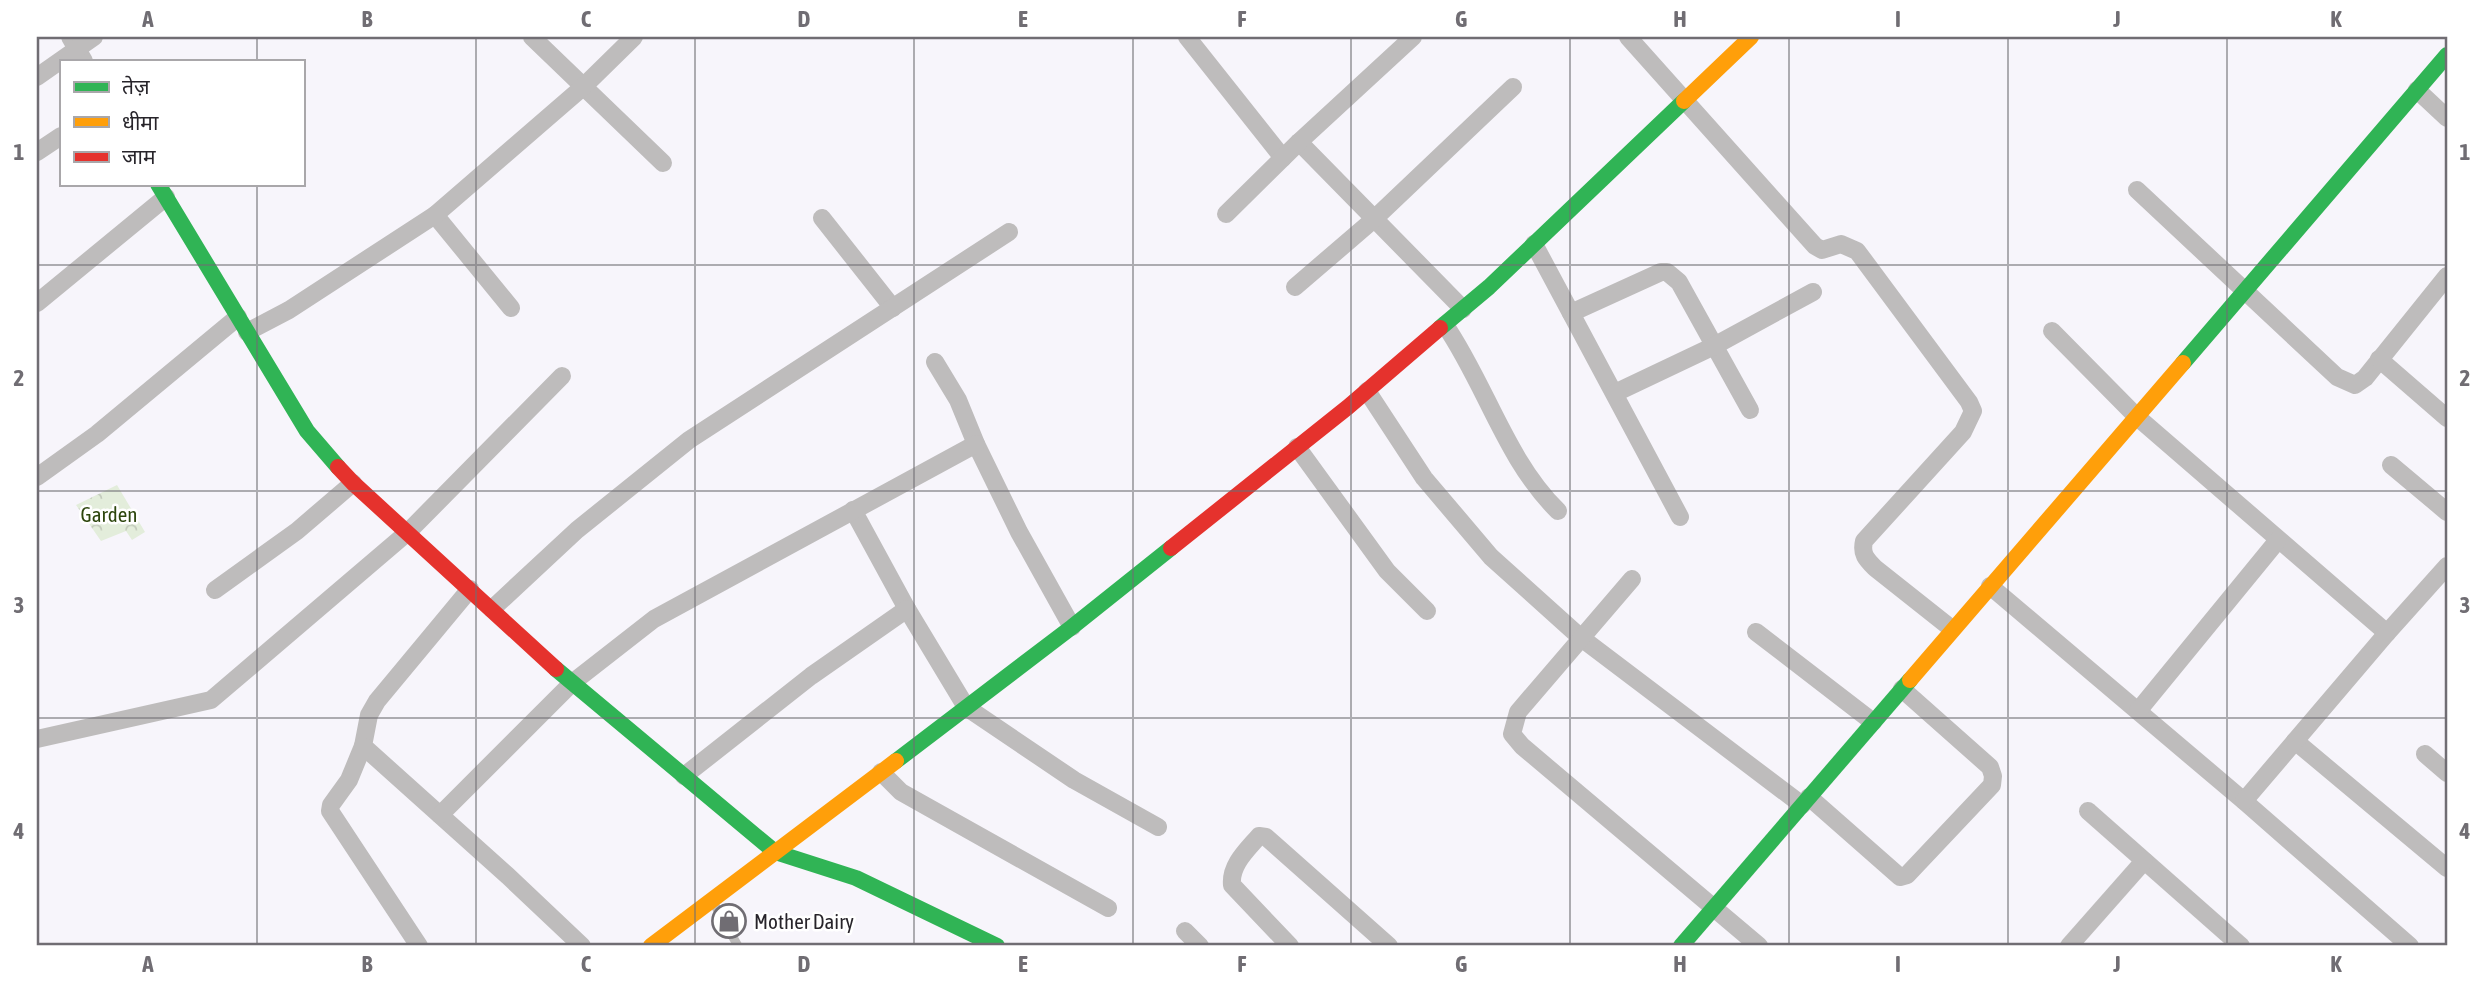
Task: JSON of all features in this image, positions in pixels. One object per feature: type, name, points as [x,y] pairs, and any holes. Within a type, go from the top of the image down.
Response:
[{"type":"street","points":[[61,60],[94,37]]},
{"type":"street","points":[[532,37],[663,163]]},
{"type":"street","points":[[37,477],[243,325],[289,310],[435,215],[583,87],[634,37]]},
{"type":"street","points":[[1187,37],[1283,158]]},
{"type":"street","points":[[1226,214],[1299,142],[1413,37]]},
{"type":"street","points":[[1628,37],[1815,246],[1822,250],[1841,244],[1857,251],[1969,402],[1973,411],[1963,432],[1864,541],[1862,550],[1875,568],[1952,629]]},
{"type":"street","points":[[651,946],[1072,627],[1367,391],[1534,244],[1751,37]]},
{"type":"street","points":[[1681,946],[2447,55]]},
{"type":"street","points":[[37,77],[60,61]]},
{"type":"street","points":[[1295,288],[1373,220],[1513,87]]},
{"type":"street","points":[[2417,90],[2447,118]]},
{"type":"street","points":[[37,152],[60,137]]},
{"type":"street","points":[[1299,142],[1463,309]]},
{"type":"street","points":[[37,303],[162,190],[307,431],[353,482],[572,683],[775,852],[856,878],[997,946]]},
{"type":"street","points":[[2137,190],[2337,377],[2355,385],[2365,378],[2447,275]]},
{"type":"street","points":[[435,215],[511,308]]},
{"type":"street","points":[[822,218],[893,308]]},
{"type":"street","points":[[492,609],[577,530],[689,440],[1009,232]]},
{"type":"street","points":[[1534,244],[1680,517]]},
{"type":"street","points":[[1571,313],[1661,272],[1667,272],[1679,282],[1750,410]]},
{"type":"street","points":[[1615,393],[1714,346],[1813,292]]},
{"type":"street","points":[[1445,325],[1469,362],[1520,462],[1540,493],[1558,511]]},
{"type":"street","points":[[2052,331],[2136,416],[2386,633]]},
{"type":"street","points":[[2379,359],[2447,418]]},
{"type":"street","points":[[935,362],[958,400],[976,444],[1019,532],[1072,627]]},
{"type":"street","points":[[38,733],[211,701],[408,532],[562,376]]},
{"type":"street","points":[[1367,391],[1424,478],[1491,557],[1580,637],[1805,801],[1900,877],[1906,875],[1992,785],[1993,776],[1990,767],[1902,689]]},
{"type":"street","points":[[440,815],[572,683],[653,619],[976,444]]},
{"type":"street","points":[[1297,447],[1387,571],[1427,611]]},
{"type":"street","points":[[2391,465],[2447,512]]},
{"type":"street","points":[[215,590],[297,531],[353,482]]},
{"type":"street","points":[[853,510],[966,708],[1074,780],[1158,827]]},
{"type":"street","points":[[2138,711],[2278,540]]},
{"type":"street","points":[[2244,800],[2386,633],[2447,566]]},
{"type":"street","points":[[1632,579],[1518,712],[1512,734],[1522,746],[1759,946]]},
{"type":"street","points":[[1990,586],[2244,800],[2410,946]]},
{"type":"street","points":[[419,946],[330,811],[331,805],[349,780],[363,746],[369,715],[377,701],[470,589]]},
{"type":"street","points":[[684,776],[811,676],[908,609]]},
{"type":"street","points":[[1756,632],[1873,722]]},
{"type":"street","points":[[2295,741],[2398,824],[2447,868]]},
{"type":"street","points":[[363,746],[582,946]]},
{"type":"street","points":[[2425,754],[2447,773]]},
{"type":"street","points":[[881,772],[901,792],[1108,908]]},
{"type":"street","points":[[2088,811],[2241,946]]},
{"type":"street","points":[[1290,946],[1232,885],[1231,875],[1234,868],[1259,836],[1266,837],[1275,844],[1389,946]]},
{"type":"street","points":[[2069,946],[2144,860]]},
{"type":"street","points":[[1185,931],[1200,946]]},
{"type":"lane","points":[[712,900],[738,946]]},
{"type":"green space","name":"Garden","points":[[117,485],[145,532],[132,540],[126,531],[101,541],[76,505]]},
{"type":"traffic: fast","points":[[2183,363],[2447,55]]},
{"type":"traffic: fast","points":[[1440,328],[1489,287],[1684,101]]},
{"type":"traffic: fast","points":[[159,186],[307,431],[338,467]]},
{"type":"traffic: fast","points":[[896,761],[1171,548]]},
{"type":"traffic: fast","points":[[556,669],[775,852],[856,878],[997,946]]},
{"type":"traffic: fast","points":[[1681,946],[1910,680]]},
{"type":"traffic: slow","points":[[1684,101],[1751,37]]},
{"type":"traffic: slow","points":[[1910,680],[2183,363]]},
{"type":"traffic: slow","points":[[651,946],[896,761]]},
{"type":"traffic: jam","points":[[1171,548],[1348,407],[1440,328]]},
{"type":"traffic: jam","points":[[338,467],[556,669]]},
{"type":"place","name":"Mother Dairy","points":[[729,921]]}]
